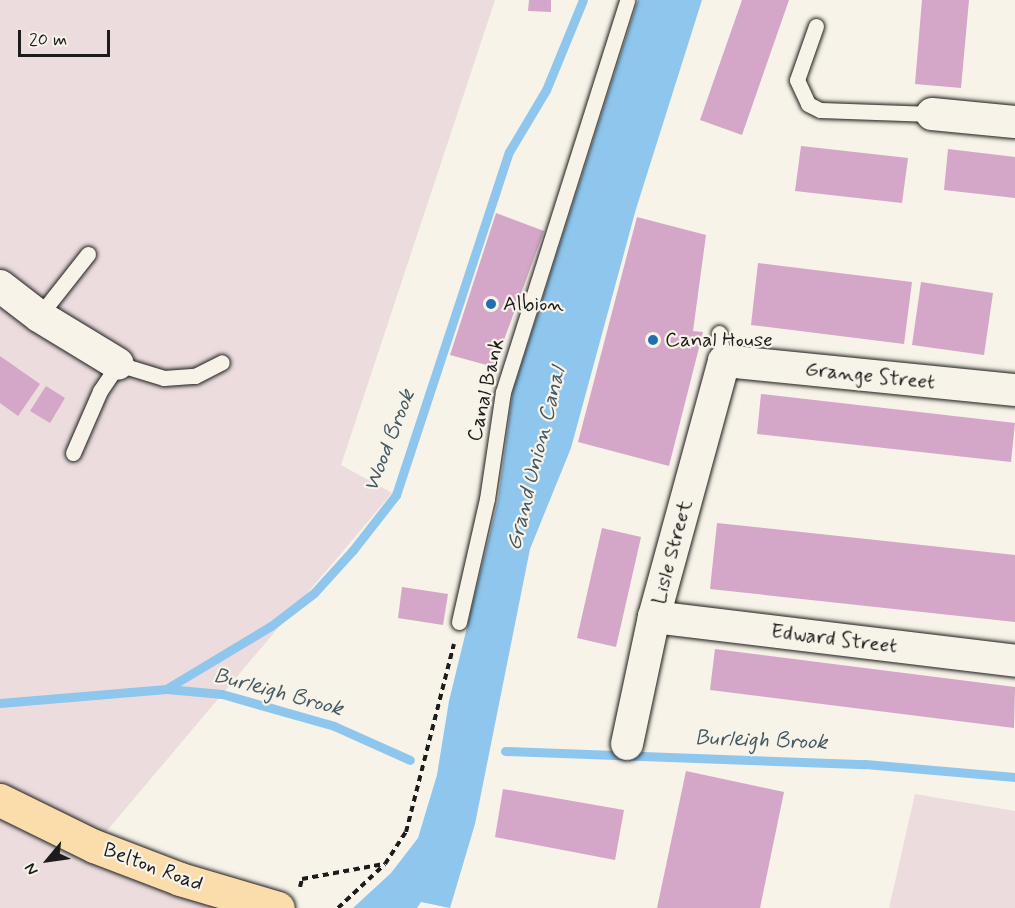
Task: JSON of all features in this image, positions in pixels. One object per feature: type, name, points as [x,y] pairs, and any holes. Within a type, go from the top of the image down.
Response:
[{"type":"main road","name":"Belton Road","points":[[0,800],[94,846],[180,879],[288,903]]},
{"type":"street","points":[[932,114],[1015,122]]},
{"type":"street","points":[[0,286],[39,316],[118,364]]},
{"type":"street","name":"Grange Street","points":[[722,347],[1015,390]]},
{"type":"street","name":"Lisle Street","points":[[627,744],[654,616],[722,347]]},
{"type":"street","name":"Edward Street","points":[[654,616],[1015,661]]},
{"type":"lane","name":"Canal Bank","points":[[459,622],[487,499],[503,392],[627,0]]},
{"type":"lane","points":[[816,26],[797,80],[808,104],[820,110],[932,114]]},
{"type":"lane","points":[[39,316],[88,254]]},
{"type":"lane","points":[[73,453],[100,391],[118,364],[164,378],[195,376],[222,362]]},
{"type":"path","points":[[338,908],[385,864],[406,832],[459,622]]},
{"type":"path","points":[[288,903],[302,879],[385,864]]},
{"type":"shaded area","points":[[0,0],[495,0],[341,465],[392,493],[94,846],[278,908],[0,908]]},
{"type":"shaded area","points":[[915,794],[1015,811],[1015,908],[889,908]]},
{"type":"water","name":"Grand Union Canal","points":[[638,0],[702,0],[636,209],[571,448],[530,549],[475,824],[450,908],[421,902],[417,908],[353,908],[391,873],[418,838],[437,775],[449,701],[498,500],[513,391]]},
{"type":"building","points":[[529,0],[551,0],[551,12],[528,11]]},
{"type":"building","points":[[742,0],[789,0],[742,135],[700,120]]},
{"type":"building","points":[[922,0],[969,0],[961,88],[915,84]]},
{"type":"building","points":[[801,146],[908,158],[902,203],[795,191]]},
{"type":"building","points":[[948,149],[1015,157],[1015,198],[944,190]]},
{"type":"building","name":"Albion","points":[[496,213],[544,231],[494,367],[450,355]]},
{"type":"building","name":"Canal House","points":[[637,217],[706,235],[693,331],[703,332],[669,466],[578,442]]},
{"type":"building","points":[[758,263],[912,282],[904,344],[751,325]]},
{"type":"building","points":[[921,282],[993,293],[984,355],[912,345]]},
{"type":"building","points":[[0,356],[40,384],[18,416],[0,403]]},
{"type":"building","points":[[46,386],[65,398],[50,423],[30,411]]},
{"type":"building","points":[[761,394],[1015,423],[1011,462],[757,434]]},
{"type":"building","points":[[717,523],[1015,555],[1015,622],[710,589]]},
{"type":"building","points":[[602,528],[641,537],[616,647],[577,638]]},
{"type":"building","points":[[402,587],[448,594],[443,625],[398,618]]},
{"type":"building","points":[[715,649],[1015,687],[1014,728],[710,690]]},
{"type":"building","points":[[686,771],[784,792],[760,908],[657,908]]},
{"type":"building","points":[[503,789],[624,810],[615,860],[495,837]]},
{"type":"waterway","name":"Wood Brook","points":[[0,703],[166,689],[271,626],[314,593],[353,550],[396,495],[509,152],[546,90],[583,0]]},
{"type":"waterway","name":"Burleigh Brook","points":[[167,689],[222,694],[334,726],[410,760]]},
{"type":"waterway","name":"Burleigh Brook","points":[[505,751],[865,764],[1015,777]]},
{"type":"place","name":"Albion","points":[[491,304]]},
{"type":"place","name":"Canal House","points":[[653,340]]}]
